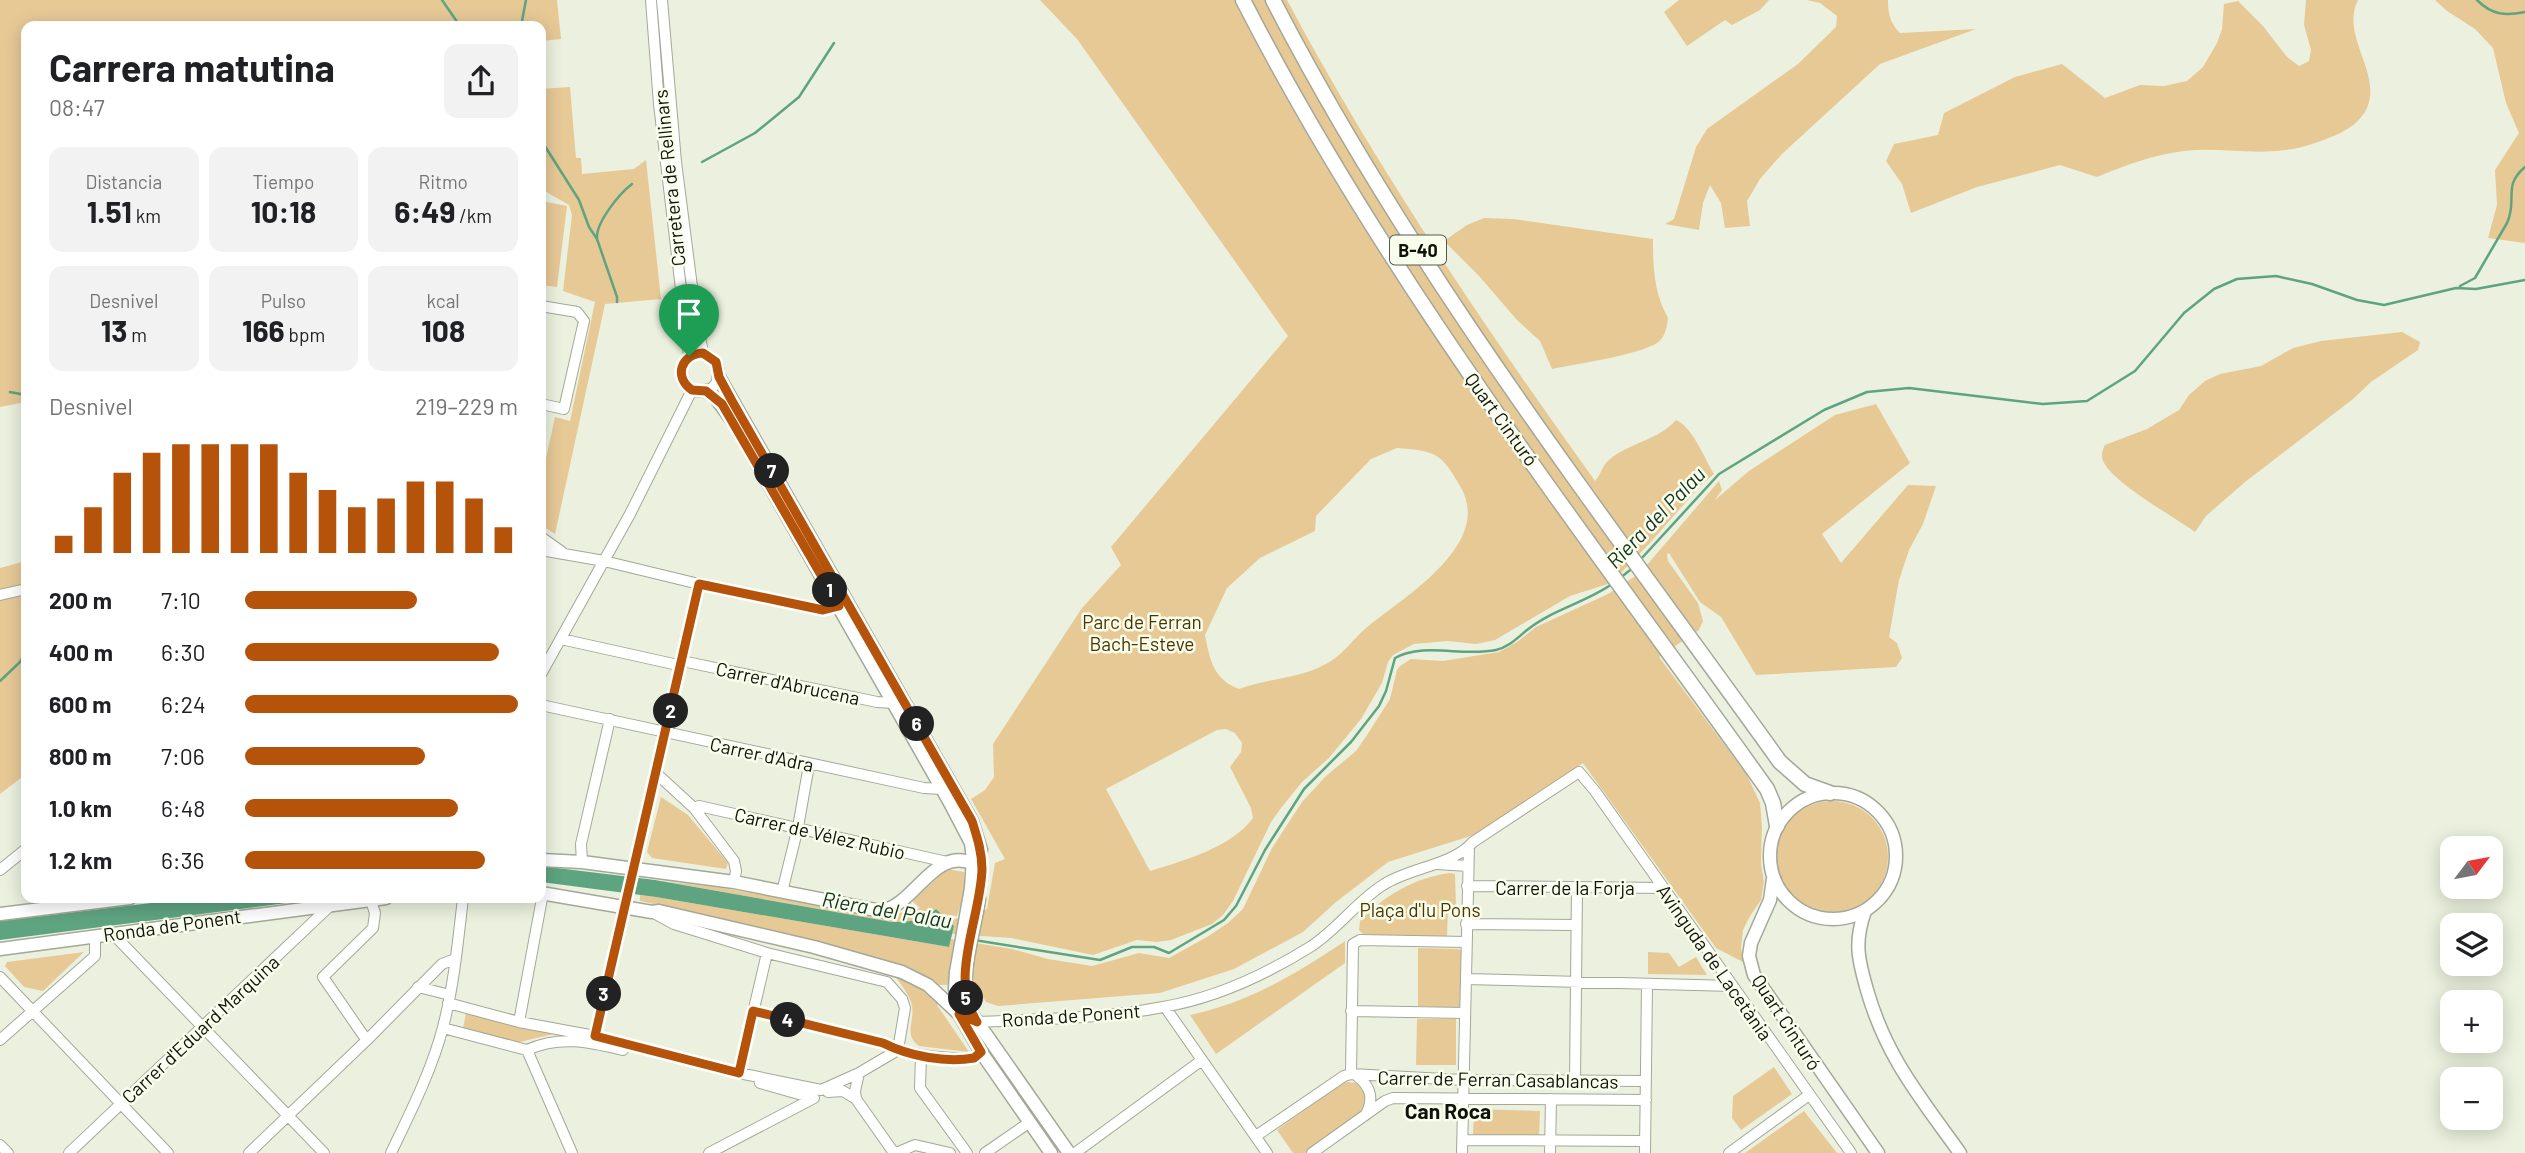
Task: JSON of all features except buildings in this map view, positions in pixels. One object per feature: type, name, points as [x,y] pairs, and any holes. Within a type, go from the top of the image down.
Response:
[{"type":"highway","name":"Quart Cinturó","points":[[1243,0],[1307,119],[1368,221],[1448,344],[1767,789],[1773,803],[1777,826]]},
{"type":"highway","name":"Quart Cinturó","points":[[1273,0],[1356,151],[1483,348],[1780,762],[1805,784],[1830,793]]},
{"type":"main road","points":[[546,860],[582,862],[734,882],[881,911],[890,909],[973,852],[942,789],[719,377]]},
{"type":"main road","points":[[706,391],[715,397],[734,423],[972,821],[981,849],[982,869],[979,899],[972,911],[960,974],[959,1014],[981,1058],[1051,1153]]},
{"type":"main road","points":[[1830,793],[1848,794],[1869,804],[1882,817],[1893,838],[1896,862],[1892,879],[1880,899],[1865,911],[1842,919],[1829,920],[1811,916],[1791,904],[1773,878],[1770,849],[1777,826],[1786,813],[1799,802],[1830,793]]},
{"type":"main road","points":[[960,861],[977,872],[976,887],[979,899]]},
{"type":"main road","points":[[960,861],[972,911]]},
{"type":"main road","name":"Quart Cinturó","points":[[1773,878],[1770,900],[1751,943],[1749,956],[1754,975],[1878,1153]]},
{"type":"main road","name":"Ronda de Ponent","points":[[546,894],[659,911],[741,929],[902,972],[928,985],[959,1014]]},
{"type":"main road","name":"Ronda de Ponent","points":[[0,914],[89,903]]},
{"type":"main road","name":"Ronda de Ponent","points":[[0,948],[344,903]]},
{"type":"main road","points":[[1865,911],[1858,934],[1857,949],[1880,1030],[1905,1077],[1960,1153]]},
{"type":"main road","points":[[960,974],[969,1010],[1069,1153]]},
{"type":"main road","points":[[981,1058],[1000,1065],[1014,1084],[1032,1099]]},
{"type":"street","name":"Carretera de Rellinars","points":[[650,0],[659,104],[689,356]]},
{"type":"street","name":"Carretera de Rellinars","points":[[662,0],[676,162],[703,353]]},
{"type":"street","points":[[546,307],[577,312],[584,321],[564,409],[546,405]]},
{"type":"street","points":[[703,353],[716,362],[719,377],[714,386],[706,391],[692,390],[682,380],[683,363],[689,356],[703,353]]},
{"type":"street","points":[[546,665],[604,561],[692,390]]},
{"type":"street","points":[[546,541],[562,552]]},
{"type":"street","points":[[546,550],[823,610],[843,604]]},
{"type":"street","points":[[595,1036],[699,584]]},
{"type":"street","points":[[0,595],[21,590]]},
{"type":"street","name":"Carrer d'Abrucena","points":[[561,639],[678,665],[682,661],[882,703],[894,703]]},
{"type":"street","name":"Carrer d'Adra","points":[[546,706],[809,765],[923,788],[942,789]]},
{"type":"street","points":[[582,862],[581,844],[610,719]]},
{"type":"street","points":[[782,892],[798,827],[809,765]]},
{"type":"street","name":"Ronda de Ponent","points":[[959,1014],[977,1022],[1096,1016],[1165,1007],[1236,986],[1268,971],[1326,935],[1380,886],[1411,870],[1433,864],[1469,847],[1579,772]]},
{"type":"street","name":"Avinguda de Lacetània","points":[[1579,772],[1851,1153]]},
{"type":"street","points":[[657,774],[694,808],[734,862],[734,882]]},
{"type":"street","name":"Carrer de Vélez Rubio","points":[[694,808],[699,806],[960,861]]},
{"type":"street","points":[[1462,1153],[1469,847]]},
{"type":"street","points":[[0,870],[21,853]]},
{"type":"street","name":"Ronda de Ponent","points":[[1433,864],[1468,866]]},
{"type":"street","name":"Carrer de la Forja","points":[[1467,886],[1663,888]]},
{"type":"street","points":[[1574,1081],[1577,888]]},
{"type":"street","points":[[368,1039],[323,977],[373,928],[375,913],[371,903]]},
{"type":"street","points":[[391,1153],[443,1028],[462,903]]},
{"type":"street","points":[[519,1022],[540,903]]},
{"type":"street","name":"Carrer d'Eduard Marquina","points":[[69,1153],[331,905]]},
{"type":"street","name":"Ronda de Ponent","points":[[652,912],[674,925],[767,953],[887,982],[894,987],[905,1008],[898,1050]]},
{"type":"street","points":[[1466,924],[1576,925]]},
{"type":"street","points":[[113,934],[324,1153]]},
{"type":"street","points":[[0,1041],[95,956],[95,936]]},
{"type":"street","points":[[1354,1075],[1352,947],[1360,940],[1466,942]]},
{"type":"street","points":[[739,1073],[767,953]]},
{"type":"street","points":[[249,1153],[442,964],[455,959]]},
{"type":"street","points":[[0,977],[168,1153]]},
{"type":"street","points":[[1465,979],[1576,984],[1733,986]]},
{"type":"street","points":[[1645,1153],[1647,985]]},
{"type":"street","points":[[418,987],[519,1022],[595,1036],[739,1073],[825,1090],[898,1050]]},
{"type":"street","points":[[1165,1007],[1267,1153]]},
{"type":"street","points":[[753,1011],[883,1043],[921,1056],[981,1058]]},
{"type":"street","points":[[1351,1011],[1465,1013]]},
{"type":"street","points":[[443,1028],[527,1050],[538,1045],[583,1040],[813,1098]]},
{"type":"street","points":[[527,1050],[572,1153]]},
{"type":"street","points":[[921,1056],[920,1088],[967,1153]]},
{"type":"street","points":[[1075,1153],[1202,1060]]},
{"type":"street","points":[[859,1073],[856,1099],[895,1153],[915,1145],[950,1153]]},
{"type":"street","points":[[1256,1136],[1344,1076],[1354,1075],[1367,1086],[1371,1096],[1366,1115]]},
{"type":"street","name":"Carrer de Ferran Casablancas","points":[[1354,1075],[1463,1080],[1646,1082]]},
{"type":"street","points":[[709,1153],[813,1098],[837,1090],[856,1099]]},
{"type":"street","points":[[1729,1153],[1809,1095]]},
{"type":"street","name":"Carrer de Ferran Casablancas","points":[[1311,1153],[1393,1098],[1646,1101]]},
{"type":"street","points":[[1550,1099],[1550,1153]]},
{"type":"street","points":[[985,1153],[1030,1122]]},
{"type":"street","points":[[1463,1140],[1645,1141]]},
{"type":"street","points":[[0,1145],[8,1153]]},
{"type":"green space","points":[[0,0],[557,0],[561,39],[546,40],[546,21],[21,21],[21,403],[0,407]]},
{"type":"green space","name":"Parc de Ferran Bach-Esteve","points":[[1040,0],[1287,0],[1357,125],[1433,246],[1595,481],[1610,459],[1661,433],[1676,420],[1693,436],[1714,474],[1611,583],[1570,596],[1495,640],[1476,644],[1448,641],[1414,644],[1393,655],[1382,683],[1361,719],[1329,758],[1302,782],[1271,822],[1233,901],[1223,915],[1212,924],[1171,940],[1137,940],[1093,955],[1011,938],[952,934],[954,926],[949,921],[987,909],[995,863],[1005,859],[971,799],[985,790],[994,777],[993,744],[1082,608],[1121,565],[1111,547],[1288,336],[1077,39]],"holes":[[[1397,448],[1436,456],[1448,467],[1460,486],[1467,508],[1465,528],[1455,549],[1440,568],[1421,585],[1366,628],[1326,664],[1305,673],[1239,689],[1223,680],[1214,668],[1205,635],[1227,588],[1260,558],[1315,531],[1316,516],[1371,459]],[[1226,729],[1235,733],[1242,743],[1241,752],[1230,767],[1251,808],[1253,818],[1220,845],[1150,871],[1106,789],[1217,730]]]},
{"type":"green space","points":[[1679,0],[1769,0],[1760,10],[1732,25],[1725,20],[1687,46],[1664,12]]},
{"type":"green space","points":[[1807,0],[1888,0],[1890,18],[1900,33],[1976,29],[1880,64],[1782,154],[1760,179],[1747,201],[1750,226],[1725,228],[1721,203],[1710,185],[1703,203],[1699,230],[1665,224],[1674,219],[1696,147],[1707,129],[1798,64],[1836,27],[1837,16],[1820,3]]},
{"type":"green space","points":[[2306,0],[2358,0],[2354,27],[2369,81],[2370,94],[2362,117],[2345,130],[2323,140],[2298,148],[2273,151],[2196,150],[2173,153],[2140,161],[2097,177],[2060,165],[1977,187],[1911,213],[1902,184],[1886,161],[1894,144],[1938,135],[1944,113],[2015,77],[2062,64],[2105,98],[2140,85],[2164,86],[2187,81],[2203,67],[2217,43],[2222,29],[2224,4],[2238,1],[2263,26],[2287,57],[2299,66],[2309,61],[2311,50],[2304,25]]},
{"type":"green space","points":[[2435,0],[2525,0],[2525,243],[2488,238],[2497,205],[2495,170],[2519,133],[2506,103],[2493,48],[2475,29]]},
{"type":"green space","points":[[570,87],[576,158],[581,158],[582,174],[634,169],[646,160],[661,299],[605,304],[555,534],[546,528],[546,458],[555,417],[570,421],[595,302],[563,291],[572,215],[569,205],[546,192],[546,89]]},
{"type":"green space","points":[[546,202],[567,206],[557,287],[546,286]]},
{"type":"green space","points":[[1484,218],[1513,219],[1653,239],[1655,280],[1668,318],[1662,338],[1657,343],[1636,351],[1552,369],[1540,341],[1444,241],[1467,225]]},
{"type":"green space","points":[[2402,332],[2420,342],[2418,350],[2371,382],[2353,399],[2245,482],[2206,516],[2195,532],[2119,480],[2103,461],[2105,445],[2147,429],[2179,410],[2189,395],[2205,381],[2220,374],[2261,366],[2293,348],[2321,341]]},
{"type":"green space","points":[[1876,404],[1910,463],[1822,534],[1841,563],[1908,485],[1936,486],[1899,580],[1889,637],[1897,643],[1902,658],[1896,667],[1756,675],[1721,617],[1700,602],[1669,553],[1667,554],[1668,561],[1698,603],[1703,621],[1699,630],[1659,657],[1747,775],[1760,803],[1764,882],[1761,900],[1743,930],[1741,948],[1745,963],[1716,948],[1583,763],[1477,834],[1388,862],[1336,902],[1303,932],[1234,969],[1160,993],[998,1006],[986,1002],[975,984],[938,985],[909,967],[740,923],[640,901],[640,895],[656,897],[949,947],[951,939],[1092,966],[1139,953],[1169,958],[1207,937],[1243,909],[1272,848],[1302,802],[1326,776],[1356,751],[1369,732],[1390,699],[1400,666],[1411,659],[1443,661],[1499,652],[1536,627],[1608,594],[1640,573],[1719,481],[1722,490],[1715,500],[1749,471],[1835,415]]},
{"type":"green space","points":[[21,562],[21,778],[0,794],[0,568]]},
{"type":"green space","points":[[661,797],[688,815],[728,863],[726,869],[652,858],[647,852]]},
{"type":"green space","points":[[1832,801],[1853,806],[1871,818],[1883,836],[1888,857],[1883,878],[1871,896],[1853,908],[1832,913],[1811,908],[1793,896],[1781,878],[1776,857],[1781,836],[1793,818],[1811,806]]},
{"type":"green space","points":[[947,869],[964,872],[964,895],[957,916],[941,914],[936,909],[921,918],[898,922],[662,881],[716,887],[887,916],[920,908],[912,901]]},
{"type":"green space","name":"Plaça d'Iu Pons","points":[[1455,874],[1456,908],[1448,908],[1447,937],[1365,936],[1359,930],[1360,921],[1401,889],[1424,879]]},
{"type":"green space","points":[[1345,941],[1345,963],[1216,1054],[1190,1015],[1232,1003],[1271,986]]},
{"type":"green space","points":[[1418,948],[1459,949],[1462,952],[1461,1005],[1458,1008],[1418,1006]]},
{"type":"green space","points":[[84,952],[43,991],[24,987],[5,966],[7,962]]},
{"type":"green space","points":[[1648,952],[1669,953],[1679,967],[1696,957],[1707,975],[1648,974]]},
{"type":"green space","points":[[895,976],[906,976],[941,1001],[937,1005],[969,1052],[919,1046],[914,1041],[911,1036],[911,1002]]},
{"type":"green space","points":[[466,1013],[554,1034],[515,1043],[463,1028]]},
{"type":"green space","points":[[1417,1019],[1456,1019],[1456,1065],[1416,1065]]},
{"type":"green space","points":[[1774,1067],[1792,1094],[1741,1130],[1732,1118],[1733,1096]]},
{"type":"green space","points":[[1342,1083],[1356,1083],[1366,1094],[1367,1103],[1361,1113],[1305,1153],[1293,1153],[1277,1130]]},
{"type":"green space","points":[[1474,1109],[1540,1111],[1539,1136],[1473,1135]]},
{"type":"green space","points":[[1804,1111],[1837,1153],[1745,1153]]},
{"type":"shaded area","name":"Riera del Palau","points":[[546,867],[655,880],[892,922],[921,918],[936,909],[954,926],[949,947],[656,897],[546,883]]},
{"type":"shaded area","points":[[151,903],[286,903],[0,940],[0,921]]},
{"type":"waterway","points":[[442,0],[457,21]]},
{"type":"waterway","points":[[522,21],[526,0]]},
{"type":"waterway","points":[[2477,0],[2488,9],[2499,13],[2525,12]]},
{"type":"waterway","points":[[702,162],[755,133],[799,97],[834,43]]},
{"type":"waterway","points":[[546,148],[579,200],[589,227],[597,239],[617,302]]},
{"type":"waterway","points":[[2460,286],[2475,278],[2507,223],[2512,187],[2525,167]]},
{"type":"waterway","points":[[597,238],[604,216],[632,184]]},
{"type":"waterway","name":"Riera del Palau","points":[[1641,559],[1719,474],[1824,410],[1867,392],[1909,388],[2043,404],[2087,401],[2135,371],[2184,313],[2214,289],[2237,279],[2276,276],[2312,284],[2357,300],[2384,305],[2456,288],[2476,289],[2525,280]]},
{"type":"waterway","points":[[10,392],[21,394]]},
{"type":"waterway","name":"Riera del Palau","points":[[1620,578],[1634,567]]},
{"type":"waterway","name":"Riera del Palau","points":[[974,940],[1100,960],[1132,947],[1154,947],[1169,953],[1224,920],[1236,906],[1265,850],[1304,789],[1351,742],[1379,706],[1395,658],[1418,651],[1483,652],[1501,649],[1547,617],[1612,584]]},
{"type":"waterway","points":[[0,681],[21,660]]},
{"type":"district","name":"Can Roca","points":[[1448,1110]]},
{"type":"route","points":[[703,353],[713,358],[719,366],[719,377],[732,401],[972,821],[981,849],[982,869],[965,976],[965,994],[969,1010],[977,1022],[959,1014],[981,1052],[974,1058],[921,1056],[883,1043],[753,1011],[739,1073],[595,1036],[699,584],[823,610],[839,606],[722,404],[706,391],[692,390],[684,384],[681,371],[689,356],[703,353]]}]
